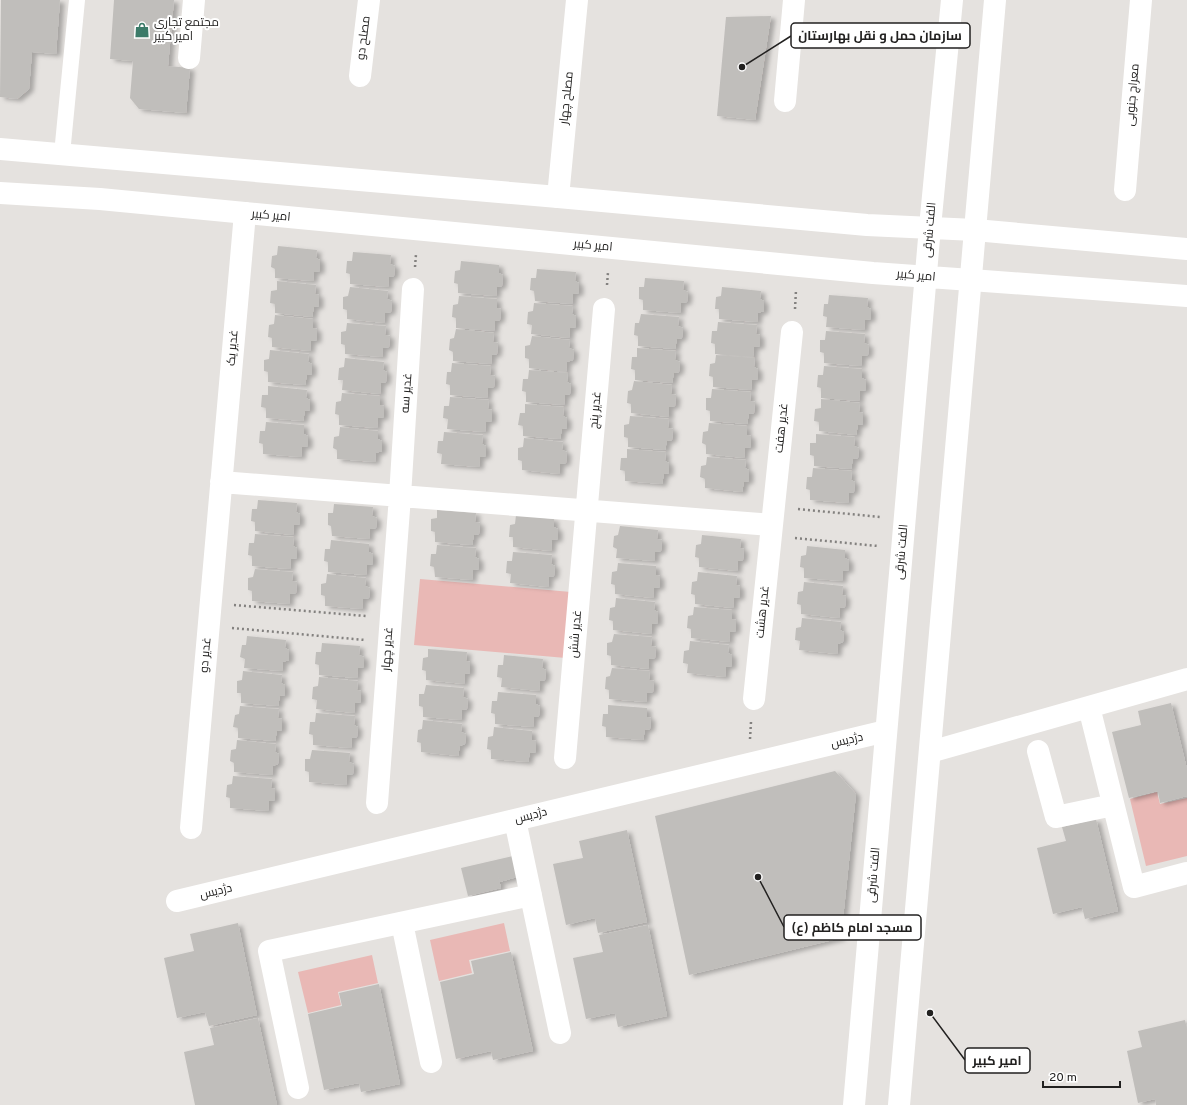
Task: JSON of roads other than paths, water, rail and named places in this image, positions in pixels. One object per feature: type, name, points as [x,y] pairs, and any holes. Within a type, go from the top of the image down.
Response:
[{"type":"street","points":[[62,154],[77,0]]},
{"type":"street","points":[[190,58],[194,0]]},
{"type":"street","name":"مصلح دو","points":[[360,76],[369,0]]},
{"type":"street","name":"مصلح چهار","points":[[558,197],[577,0]]},
{"type":"street","points":[[785,101],[794,0]]},
{"type":"street","name":"الفت شرقی","points":[[854,1105],[930,227],[952,0]]},
{"type":"street","points":[[899,1105],[995,0]]},
{"type":"street","name":"معراج جنوبی","points":[[1125,190],[1141,0]]},
{"type":"street","points":[[0,149],[867,225],[975,230],[1187,249]]},
{"type":"street","name":"امیر کبیر","points":[[0,193],[100,199],[926,277],[1187,296]]},
{"type":"street","name":"غدیر یک","points":[[221,482],[245,213]]},
{"type":"street","name":"غدیر سه","points":[[400,496],[414,289]]},
{"type":"street","name":"غدیر پنج","points":[[587,510],[604,309]]},
{"type":"street","name":"غدیر هفت","points":[[772,522],[792,332]]},
{"type":"street","points":[[221,482],[587,510],[772,522]]},
{"type":"street","name":"غدیر دو","points":[[191,828],[221,482]]},
{"type":"street","name":"غدیر چهار","points":[[377,803],[400,496]]},
{"type":"street","name":"غدیر شش","points":[[565,758],[587,510]]},
{"type":"street","name":"غدیر هشت","points":[[754,699],[772,522]]},
{"type":"street","points":[[930,752],[1187,679]]},
{"type":"street","points":[[1089,707],[1134,887],[1187,873]]},
{"type":"street","name":"دژدیس","points":[[177,901],[886,731]]},
{"type":"street","points":[[1038,750],[1056,817],[1113,805]]},
{"type":"street","points":[[515,820],[560,1033]]},
{"type":"street","points":[[298,1088],[269,951],[531,895]]},
{"type":"street","points":[[402,923],[431,1062]]},
{"type":"place","name":"مجتمع تجاری امیر کبیر","points":[[142,30]]},
{"type":"place","name":"سازمان حمل و نقل بهارستان","points":[[742,67]]},
{"type":"place","name":"مسجد امام کاظم (ع)","points":[[758,877]]},
{"type":"place","name":"امیر کبیر","points":[[930,1013]]}]
